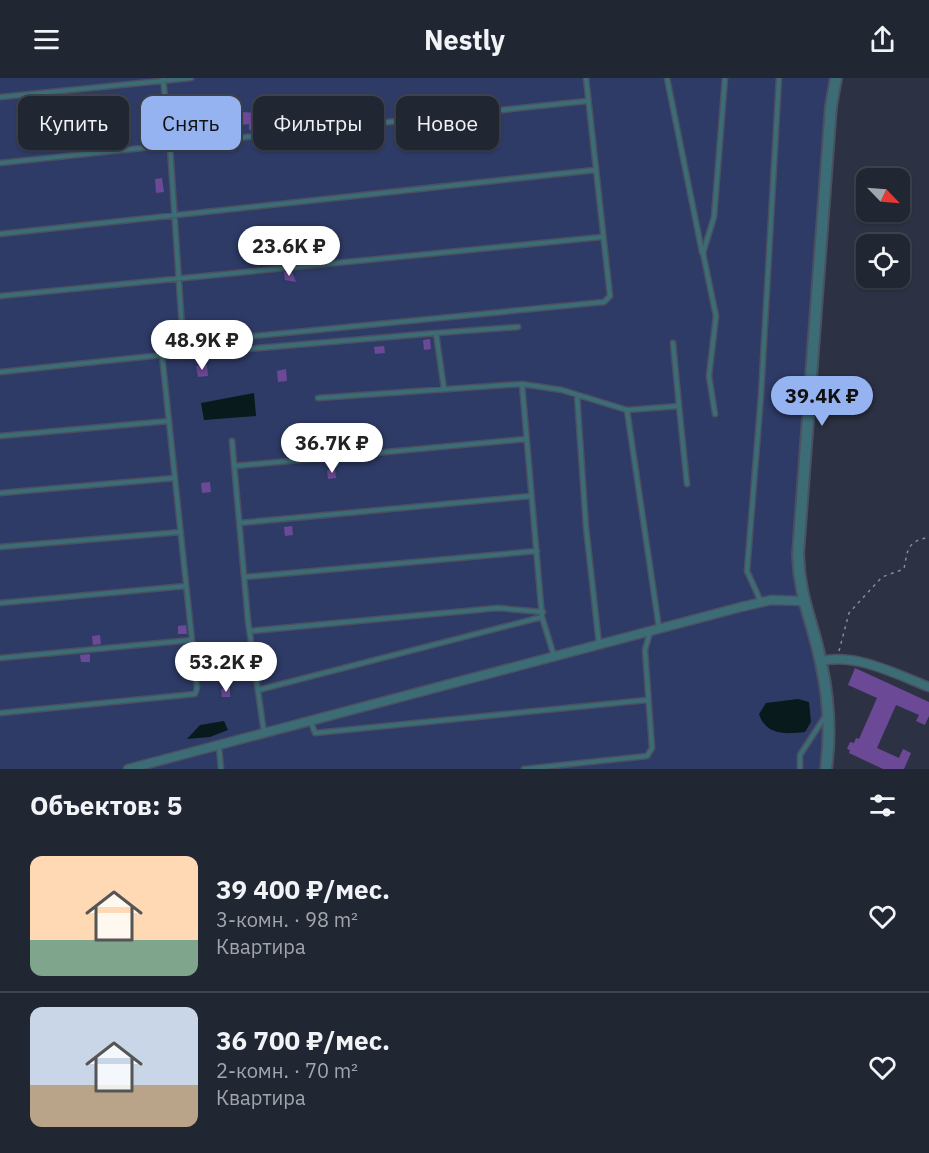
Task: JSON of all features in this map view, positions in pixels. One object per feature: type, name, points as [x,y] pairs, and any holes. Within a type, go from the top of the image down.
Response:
[{"type":"street","points":[[826,769],[831,739],[829,709],[821,661],[803,601],[799,574],[799,543],[831,106],[836,78]]},
{"type":"street","points":[[128,769],[761,602],[803,601]]},
{"type":"street","points":[[821,661],[837,658],[882,669],[929,687]]},
{"type":"lane","points":[[0,97],[191,78]]},
{"type":"lane","points":[[183,343],[604,302],[610,296],[586,78]]},
{"type":"lane","points":[[667,78],[716,316],[709,376],[715,414]]},
{"type":"lane","points":[[703,252],[714,217],[725,78]]},
{"type":"lane","points":[[761,602],[747,572],[764,348],[779,78]]},
{"type":"lane","points":[[163,79],[165,96]]},
{"type":"lane","points":[[241,139],[587,101]]},
{"type":"lane","points":[[0,163],[141,150]]},
{"type":"lane","points":[[0,372],[162,355],[180,350],[183,343],[170,150]]},
{"type":"lane","points":[[0,234],[595,171]]},
{"type":"lane","points":[[0,296],[602,237]]},
{"type":"lane","points":[[211,352],[518,327]]},
{"type":"lane","points":[[436,333],[444,389]]},
{"type":"lane","points":[[673,343],[687,484]]},
{"type":"lane","points":[[0,713],[195,694],[197,688],[162,355]]},
{"type":"lane","points":[[522,384],[542,614],[555,657]]},
{"type":"lane","points":[[318,398],[522,384],[577,394],[627,410],[679,406]]},
{"type":"lane","points":[[577,394],[586,527],[599,645]]},
{"type":"lane","points":[[627,410],[660,629]]},
{"type":"lane","points":[[0,436],[169,421]]},
{"type":"lane","points":[[234,466],[526,439]]},
{"type":"lane","points":[[232,441],[244,577],[264,734]]},
{"type":"lane","points":[[0,493],[175,478]]},
{"type":"lane","points":[[239,523],[531,496]]},
{"type":"lane","points":[[0,547],[180,531]]},
{"type":"lane","points":[[244,577],[537,551]]},
{"type":"lane","points":[[0,603],[186,586]]},
{"type":"lane","points":[[250,631],[498,608],[542,614]]},
{"type":"lane","points":[[258,690],[542,614]]},
{"type":"lane","points":[[524,769],[646,756],[652,748],[645,650],[650,632]]},
{"type":"lane","points":[[0,658],[192,640]]},
{"type":"lane","points":[[311,722],[315,733],[647,700]]},
{"type":"lane","points":[[800,769],[800,755],[829,709]]},
{"type":"lane","points":[[219,746],[221,769]]},
{"type":"path","points":[[837,658],[849,613],[882,577],[904,569],[908,548],[915,540],[929,537]]},
{"type":"shaded area","points":[[0,78],[836,78],[798,554],[821,661],[826,769],[0,769]]},
{"type":"shaded area","points":[[254,393],[256,416],[204,420],[201,403]]},
{"type":"shaded area","points":[[798,699],[809,702],[811,722],[805,732],[777,732],[762,721],[759,714],[766,703]]},
{"type":"shaded area","points":[[224,721],[228,730],[210,737],[187,739],[200,725]]},
{"type":"building","points":[[241,112],[253,113],[253,130],[249,130],[249,124],[241,125]]},
{"type":"building","points":[[162,178],[164,192],[156,193],[155,179]]},
{"type":"building","points":[[284,272],[292,272],[296,282],[285,280]]},
{"type":"building","points":[[430,339],[431,349],[424,350],[423,340]]},
{"type":"building","points":[[384,346],[385,353],[375,354],[374,347]]},
{"type":"building","points":[[207,365],[208,376],[198,377],[196,366]]},
{"type":"building","points":[[286,369],[287,381],[278,382],[277,371]]},
{"type":"building","points":[[335,469],[336,478],[328,479],[327,470]]},
{"type":"building","points":[[210,482],[211,492],[202,493],[201,483]]},
{"type":"building","points":[[292,526],[293,535],[285,536],[284,527]]},
{"type":"building","points":[[186,625],[187,634],[178,634],[178,626]]},
{"type":"building","points":[[100,635],[101,644],[93,645],[92,636]]},
{"type":"building","points":[[90,654],[90,662],[81,662],[80,655]]},
{"type":"building","points":[[855,668],[929,702],[929,716],[925,725],[916,721],[919,715],[896,705],[877,748],[899,758],[903,749],[911,753],[904,769],[883,769],[849,753],[850,750],[847,749],[850,742],[854,743],[856,738],[859,739],[877,698],[848,685]]},
{"type":"building","points":[[230,688],[230,697],[222,697],[221,689]]}]
